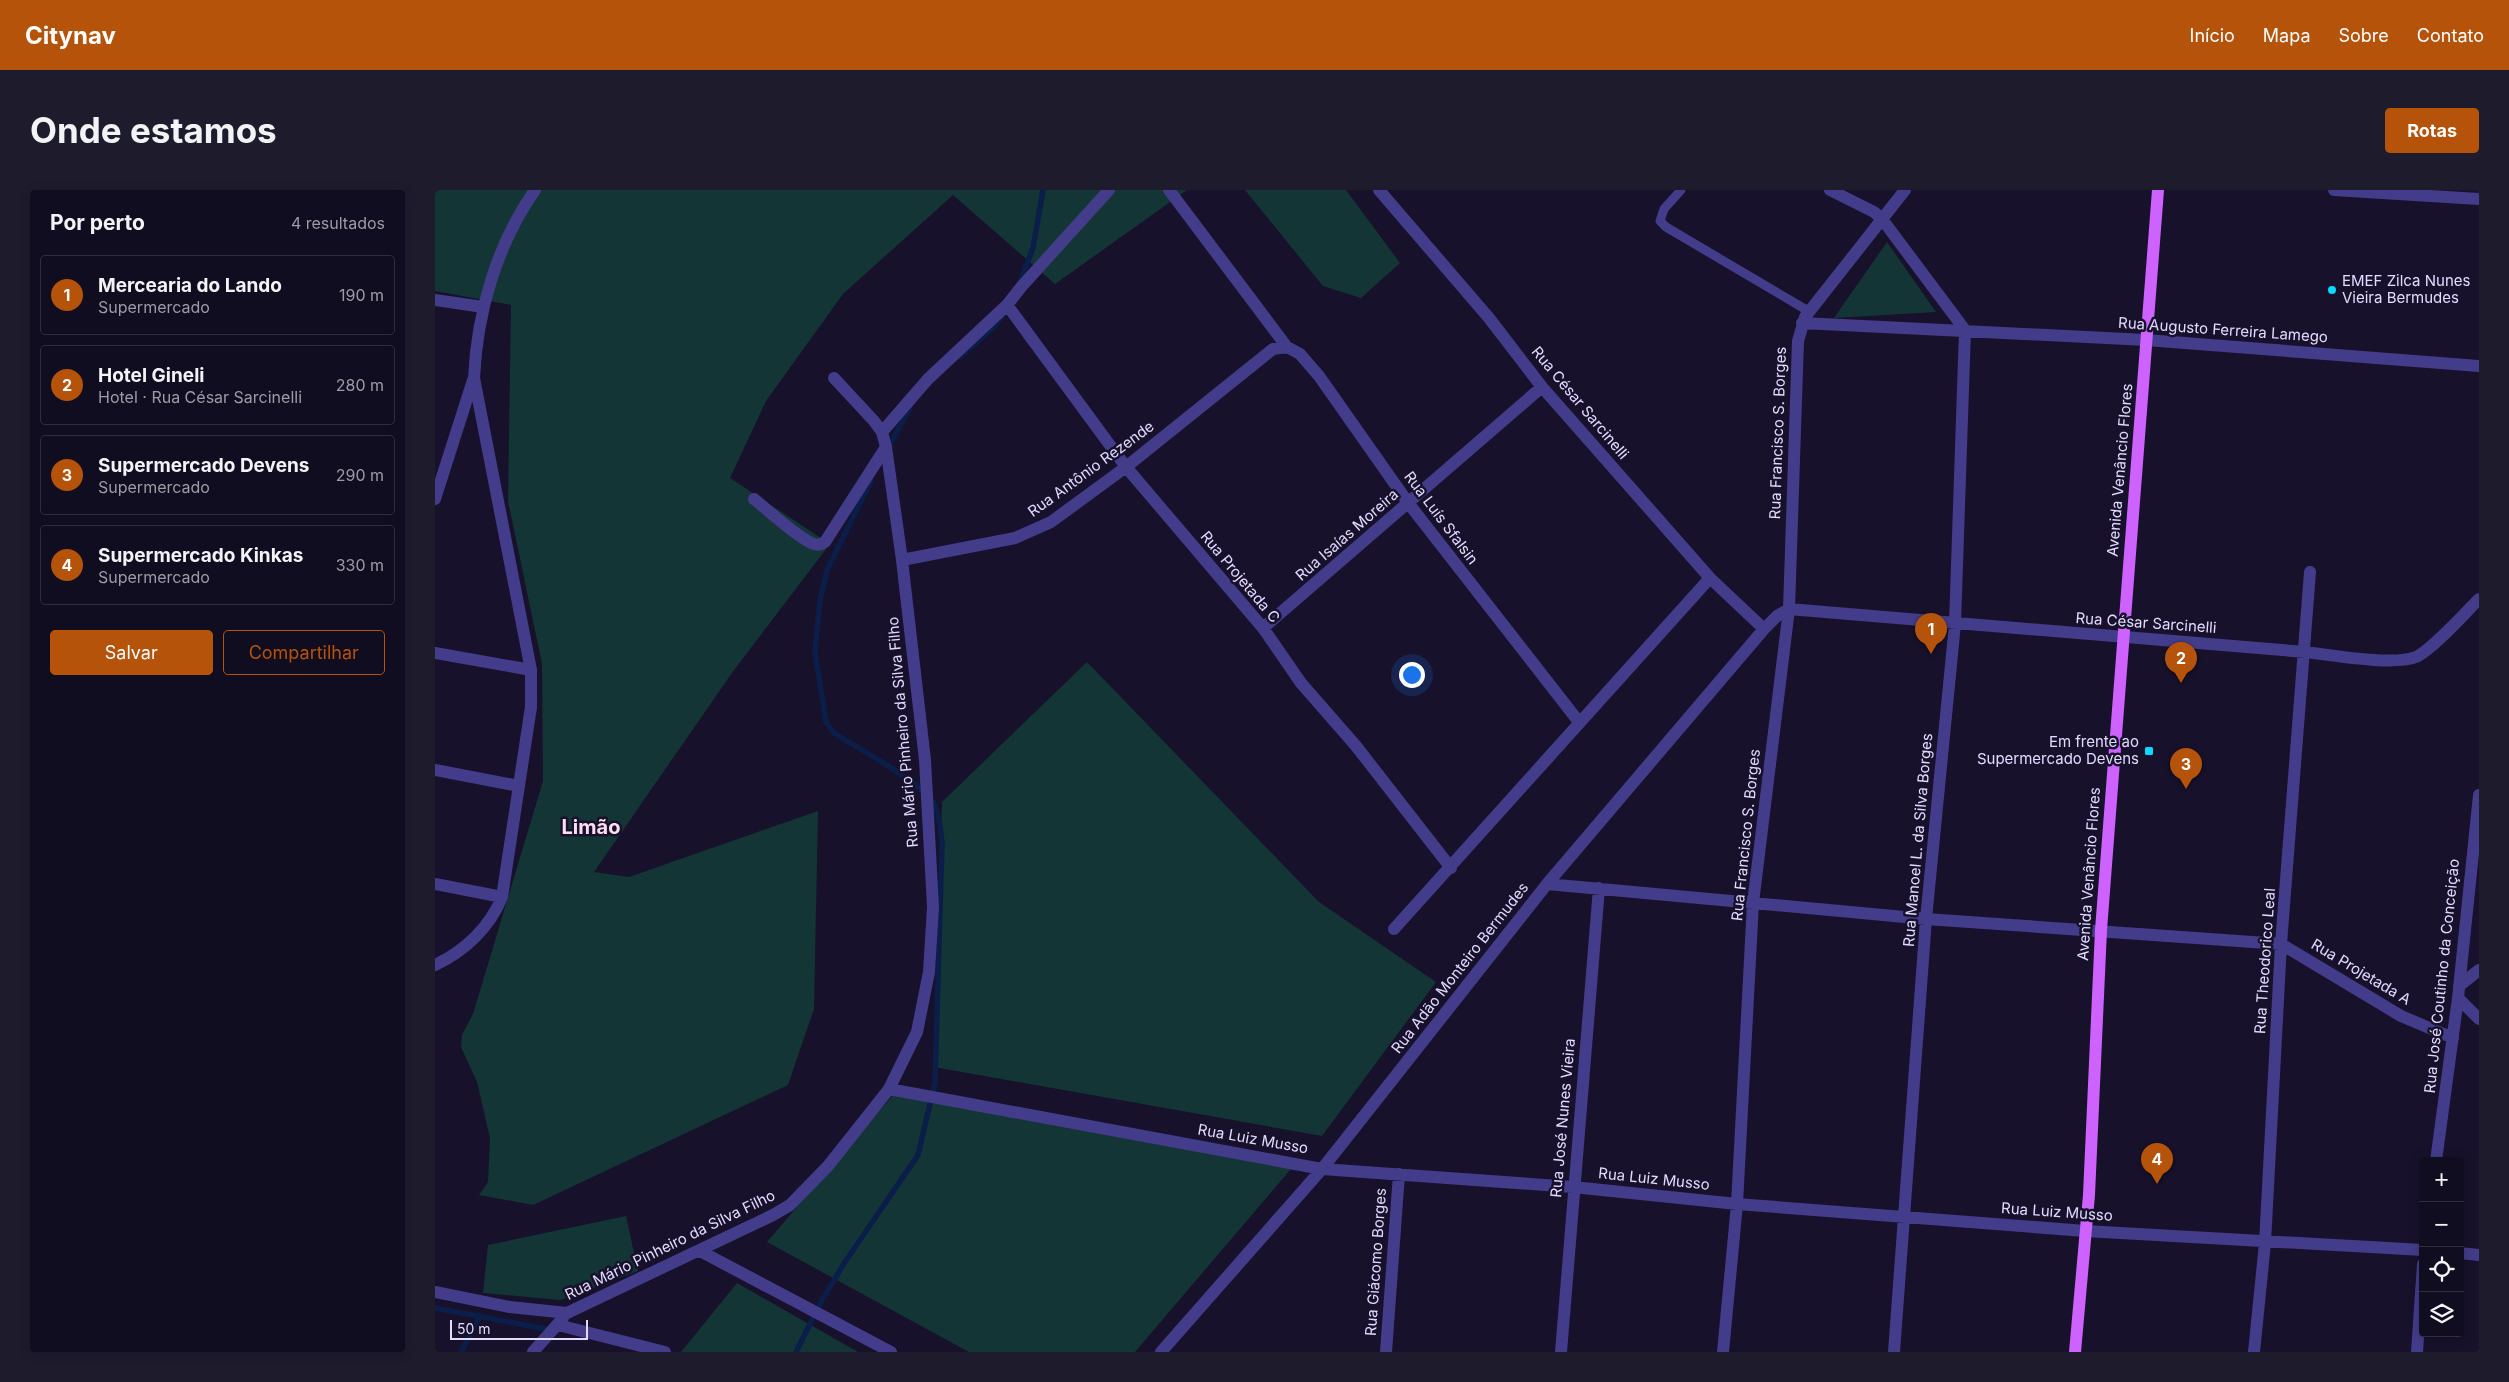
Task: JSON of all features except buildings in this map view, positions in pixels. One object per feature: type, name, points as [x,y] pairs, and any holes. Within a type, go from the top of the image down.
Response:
[{"type":"main road","name":"Avenida Venâncio Flores","points":[[2075,1352],[2085,1231],[2101,930],[2158,190]]},
{"type":"street","points":[[435,499],[473,378],[475,350],[483,307],[503,248],[535,190]]},
{"type":"street","points":[[834,378],[882,432],[928,379],[1007,305],[1109,190]]},
{"type":"street","name":"Rua Luís Sfalsin","points":[[1169,190],[1287,347],[1300,354],[1319,376],[1409,504],[1579,722]]},
{"type":"street","name":"Rua César Sarcinelli","points":[[1379,190],[1489,318],[1542,387],[1710,578],[1764,628]]},
{"type":"street","points":[[1830,190],[1874,212],[1882,219],[1965,330]]},
{"type":"street","points":[[1802,323],[1905,190]]},
{"type":"street","points":[[2334,190],[2479,199]]},
{"type":"street","points":[[435,300],[483,307]]},
{"type":"street","name":"Rua Projetada C","points":[[1007,305],[1126,467],[1263,628],[1301,683],[1356,746],[1451,868]]},
{"type":"street","name":"Rua Augusto Ferreira Lamego","points":[[1802,323],[2146,340],[2479,366]]},
{"type":"street","name":"Rua Francisco S. Borges","points":[[1723,1352],[1737,1204],[1753,903],[1789,609],[1797,341],[1802,323]]},
{"type":"street","name":"Rua Manoel L. da Silva Borges","points":[[1894,1352],[1926,919],[1955,624],[1965,330]]},
{"type":"street","name":"Rua Antônio Rezende","points":[[902,560],[1015,538],[1051,522],[1126,467],[1273,349],[1287,347]]},
{"type":"street","points":[[435,965],[457,953],[486,926],[495,914],[502,897],[531,707],[531,670],[473,378]]},
{"type":"street","name":"Rua Isaías Moreira","points":[[1263,628],[1409,504],[1542,387]]},
{"type":"street","name":"Rua Mário Pinheiro da Silva Filho","points":[[435,1292],[510,1307],[567,1313],[750,1227],[789,1205],[828,1166],[889,1089],[917,1032],[929,972],[933,907],[925,760],[902,560],[886,446],[882,432]]},
{"type":"street","points":[[754,499],[813,544],[820,545],[825,542],[886,446]]},
{"type":"street","name":"Rua Theodorico Leal","points":[[2254,1352],[2265,1243],[2281,944],[2310,572]]},
{"type":"street","points":[[1394,929],[1451,868],[1579,722],[1710,578]]},
{"type":"street","name":"Rua César Sarcinelli","points":[[1789,609],[2371,659],[2417,656],[2479,599]]},
{"type":"street","name":"Rua Adão Monteiro Bermudes","points":[[1161,1352],[1322,1169],[1547,884],[1764,628],[1789,609]]},
{"type":"street","points":[[435,653],[531,670]]},
{"type":"street","points":[[435,770],[519,786]]},
{"type":"street","name":"Rua José Coutinho da Conceição","points":[[2437,1157],[2453,1038],[2479,795]]},
{"type":"street","points":[[435,884],[502,897]]},
{"type":"street","points":[[1547,884],[1926,919],[2281,944]]},
{"type":"street","name":"Rua José Nunes Vieira","points":[[1561,1352],[1573,1187],[1599,888]]},
{"type":"street","name":"Rua Projetada A","points":[[2281,944],[2394,1012],[2453,1038]]},
{"type":"street","points":[[2479,970],[2458,992],[2479,1019]]},
{"type":"street","name":"Rua Luiz Musso","points":[[889,1089],[1322,1169],[1573,1187],[1737,1204],[2085,1231],[2265,1243],[2419,1250]]},
{"type":"street","name":"Rua Giácomo Borges","points":[[1386,1352],[1399,1174]]},
{"type":"street","points":[[700,1251],[891,1352]]},
{"type":"street","points":[[2464,1254],[2479,1255]]},
{"type":"street","points":[[2417,1352],[2421,1292]]},
{"type":"street","points":[[533,1352],[567,1313]]},
{"type":"street","points":[[558,1325],[665,1352]]},
{"type":"lane","points":[[1681,190],[1660,215],[1660,221],[1666,227],[1810,312]]},
{"type":"green space","points":[[435,190],[1187,190],[1055,284],[953,195],[843,294],[766,401],[730,478],[830,544],[734,670],[594,872],[629,877],[818,811],[814,1009],[788,1085],[533,1205],[479,1195],[488,1182],[490,1138],[477,1082],[461,1047],[462,1035],[473,1014],[543,781],[542,664],[508,501],[511,305],[435,291]]},
{"type":"green space","points":[[1245,190],[1346,190],[1400,263],[1361,298],[1323,286]]},
{"type":"green space","points":[[1887,242],[1936,312],[1834,318]]},
{"type":"green space","points":[[1087,662],[1319,902],[1436,982],[1322,1136],[934,1067],[942,802]]},
{"type":"green space","points":[[894,1094],[1296,1163],[1135,1352],[969,1352],[767,1242]]},
{"type":"green space","points":[[626,1216],[638,1271],[561,1300],[483,1293],[488,1245]]},
{"type":"green space","points":[[737,1283],[858,1352],[681,1352]]},
{"type":"waterway","points":[[1019,284],[1033,248],[1043,190]]},
{"type":"waterway","points":[[960,357],[992,329],[1003,315]]},
{"type":"waterway","points":[[888,448],[910,408]]},
{"type":"waterway","points":[[796,1352],[822,1300],[845,1262],[918,1155],[935,1083],[942,842],[937,813],[934,804],[917,786],[834,733],[826,722],[815,652],[820,600],[827,570],[871,481]]},
{"type":"waterway","points":[[435,1308],[551,1330]]},
{"type":"waterway","points":[[461,1352],[480,1316]]},
{"type":"place","name":"EMEF Zilca Nunes Vieira Bermudes","points":[[2332,290]]},
{"type":"place","name":"Mercearia do Lando","points":[[1931,654]]},
{"type":"place","name":"Hotel Gineli","points":[[2181,683]]},
{"type":"place","name":"Em frente ao Supermercado Devens","points":[[2149,751]]},
{"type":"place","name":"Supermercado Devens","points":[[2186,789]]},
{"type":"place","name":"Supermercado Kinkas","points":[[2157,1184]]},
{"type":"district","name":"Limão","points":[[591,827]]}]
